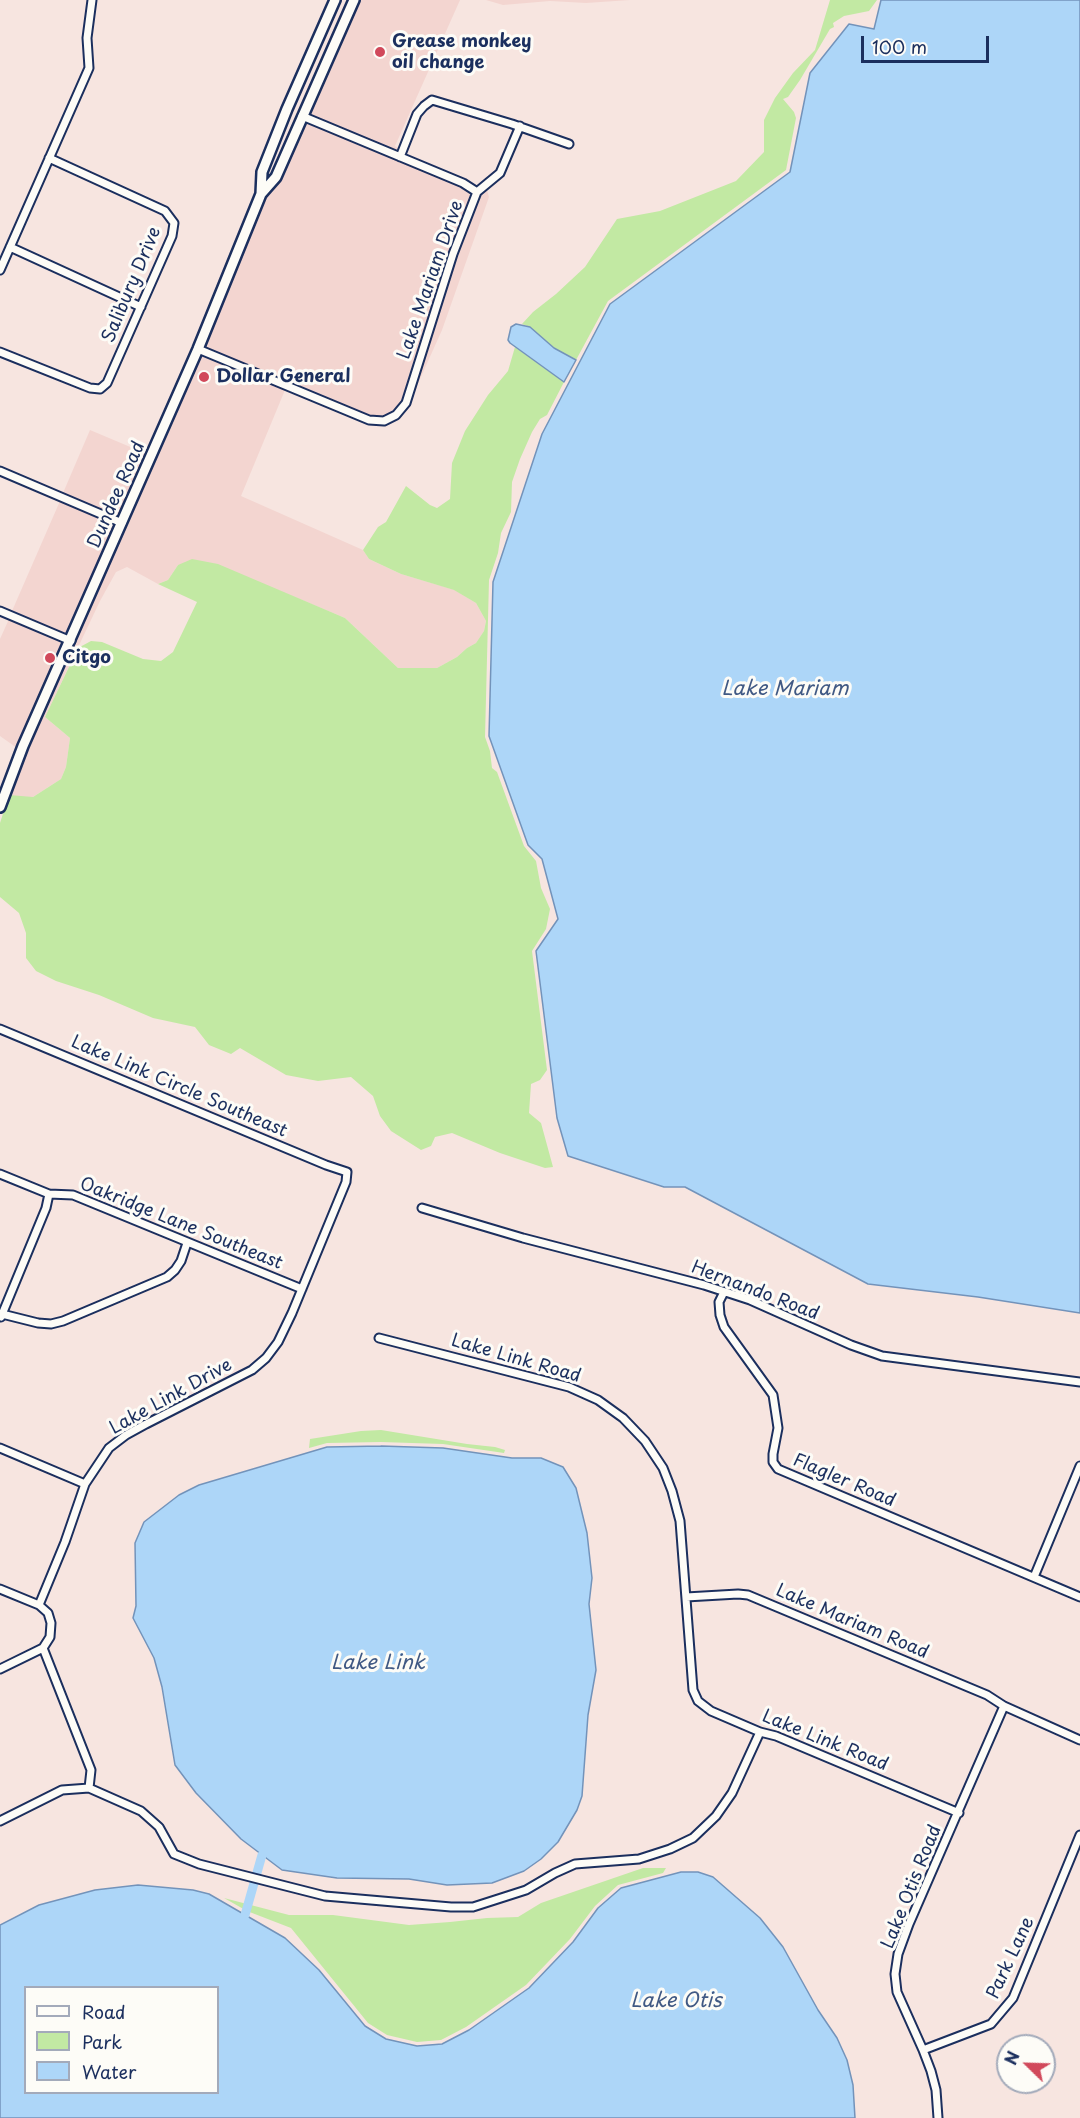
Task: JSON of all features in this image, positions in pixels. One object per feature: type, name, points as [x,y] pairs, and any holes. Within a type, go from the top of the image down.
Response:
[{"type":"main road","name":"Dundee Road","points":[[261,195],[262,172],[335,0]]},
{"type":"main road","name":"Dundee Road","points":[[0,807],[23,746],[198,349],[261,195],[276,177],[354,0]]},
{"type":"street","points":[[0,270],[89,68],[87,38],[92,0]]},
{"type":"street","points":[[400,157],[417,114],[432,100],[520,126],[569,144]]},
{"type":"street","name":"Lake Mariam Drive","points":[[198,349],[369,420],[384,421],[391,418],[406,403],[453,254],[477,192],[463,183],[302,116]]},
{"type":"street","points":[[477,192],[500,172],[520,126]]},
{"type":"street","name":"Salibury Drive","points":[[0,352],[90,388],[100,388],[107,383],[172,236],[174,223],[165,211],[49,158]]},
{"type":"street","points":[[10,247],[141,307]]},
{"type":"street","points":[[0,471],[122,523]]},
{"type":"street","points":[[0,611],[71,640]]},
{"type":"street","name":"Lake Link Circle Southeast","points":[[0,1029],[315,1161],[347,1172]]},
{"type":"street","name":"Lake Link Drive","points":[[39,1605],[65,1542],[85,1484],[109,1448],[126,1435],[252,1370],[266,1358],[278,1342],[346,1182],[347,1172]]},
{"type":"street","points":[[0,1174],[48,1194],[46,1208],[1,1316],[38,1323],[51,1324],[63,1321],[167,1277],[182,1261],[187,1243]]},
{"type":"street","name":"Oakridge Lane Southeast","points":[[48,1194],[73,1195],[302,1289]]},
{"type":"street","name":"Hernando Road","points":[[423,1208],[523,1238],[671,1275],[750,1300],[851,1346],[882,1356],[1080,1382]]},
{"type":"street","name":"Flagler Road","points":[[724,1292],[719,1302],[724,1327],[773,1395],[778,1428],[773,1462],[778,1469],[1080,1597]]},
{"type":"street","name":"Lake Link Road","points":[[379,1338],[569,1387],[598,1400],[623,1418],[645,1441],[663,1468],[680,1521],[693,1684],[698,1701],[711,1711],[959,1813]]},
{"type":"street","points":[[0,1448],[85,1484]]},
{"type":"street","points":[[1034,1577],[1080,1466]]},
{"type":"street","points":[[0,1589],[39,1605],[48,1613],[51,1623],[50,1637],[43,1648],[0,1670]]},
{"type":"street","name":"Lake Mariam Road","points":[[686,1597],[748,1595],[987,1695],[1005,1706],[1080,1740]]},
{"type":"street","points":[[43,1648],[91,1770],[89,1788]]},
{"type":"street","name":"Lake Otis Road","points":[[938,2118],[936,2090],[923,2049],[897,1992],[895,1974],[898,1954],[1005,1706]]},
{"type":"street","points":[[0,1821],[62,1790],[89,1788],[141,1811],[159,1827],[174,1854],[181,1858],[325,1896],[439,1906],[473,1906],[526,1890],[575,1864],[639,1859],[670,1850],[693,1838],[716,1816],[732,1793],[760,1732]]},
{"type":"street","name":"Park Lane","points":[[923,2049],[991,2024],[1013,1998],[1080,1835]]},
{"type":"shaded area","points":[[359,0],[460,0],[395,146],[398,148],[397,151],[308,114]]},
{"type":"shaded area","points":[[486,0],[630,0],[586,3],[550,1],[503,5]]},
{"type":"shaded area","points":[[305,122],[461,187],[471,194],[448,252],[401,401],[393,412],[383,417],[370,415],[204,347],[264,199],[280,179]]},
{"type":"shaded area","points":[[487,190],[489,197],[442,330],[416,388],[457,255],[481,195]]},
{"type":"shaded area","points":[[201,355],[285,390],[241,496],[363,550],[369,559],[401,574],[455,590],[476,603],[486,621],[484,631],[476,643],[437,668],[398,668],[345,618],[280,591],[178,565],[168,580],[158,584],[127,567],[116,572],[100,601],[45,717],[70,738],[66,767],[61,779],[33,797],[13,797],[9,795],[27,748]]},
{"type":"shaded area","points":[[90,430],[147,454],[120,517],[63,493]]},
{"type":"shaded area","points":[[60,501],[116,525],[68,635],[12,611]]},
{"type":"shaded area","points":[[9,619],[64,643],[17,748],[0,736],[0,639]]},
{"type":"green space","points":[[830,0],[877,0],[869,11],[844,16],[833,23],[834,27],[830,29],[800,80],[788,97],[783,99],[796,118],[786,170],[608,301],[576,360],[554,348],[530,327],[522,324],[585,267],[617,219],[660,211],[736,181],[764,152],[764,120],[775,98],[793,73],[815,50]]},
{"type":"green space","points":[[515,347],[564,382],[547,415],[540,419],[532,432],[520,459],[512,482],[511,512],[501,533],[498,553],[489,580],[485,737],[492,768],[497,772],[524,846],[536,861],[541,888],[550,909],[546,929],[532,951],[547,1070],[540,1080],[531,1084],[529,1113],[541,1123],[553,1167],[545,1168],[500,1153],[452,1133],[435,1137],[431,1146],[421,1150],[391,1131],[380,1116],[373,1096],[351,1077],[318,1081],[286,1075],[240,1048],[231,1054],[209,1045],[195,1027],[153,1018],[99,995],[56,981],[36,971],[26,958],[26,933],[19,913],[0,897],[0,823],[9,795],[33,797],[61,779],[66,767],[70,738],[45,717],[78,648],[91,641],[102,642],[143,659],[161,661],[173,652],[197,602],[158,584],[168,580],[178,565],[192,559],[218,564],[345,618],[398,668],[437,668],[476,643],[484,631],[486,621],[476,603],[454,590],[401,574],[369,559],[363,550],[378,527],[386,522],[406,486],[437,508],[450,499],[452,463],[465,431],[488,395],[508,371]]},
{"type":"green space","points":[[381,1430],[505,1450],[504,1453],[443,1444],[381,1442],[327,1443],[309,1448],[310,1439]]},
{"type":"green space","points":[[643,1868],[666,1868],[663,1873],[618,1885],[595,1906],[570,1939],[526,1985],[466,2027],[441,2040],[417,2042],[387,2035],[368,2023],[291,1928],[247,1911],[224,1898],[289,1915],[333,1915],[409,1925],[518,1917],[541,1903]]},
{"type":"water","name":"Lake Mariam","points":[[881,0],[1080,0],[1080,1313],[978,1297],[868,1284],[685,1187],[664,1187],[568,1156],[557,1118],[536,951],[558,919],[542,859],[528,845],[489,736],[493,582],[542,434],[610,304],[790,172],[810,73],[849,24],[874,29]]},
{"type":"water","points":[[516,324],[530,327],[554,348],[576,360],[564,382],[510,343],[508,340],[511,327]]},
{"type":"water","name":"Lake Link","points":[[327,1447],[443,1448],[512,1458],[541,1458],[563,1467],[576,1488],[587,1533],[592,1578],[589,1604],[596,1670],[588,1715],[582,1796],[577,1810],[558,1842],[541,1859],[524,1871],[492,1883],[447,1885],[409,1879],[337,1878],[282,1870],[241,1839],[196,1793],[175,1765],[162,1687],[154,1658],[133,1618],[136,1606],[135,1543],[144,1522],[179,1495],[199,1485]]},
{"type":"water","name":"Lake Otis","points":[[681,1872],[698,1872],[713,1877],[760,1918],[783,1947],[818,2010],[837,2038],[847,2060],[853,2085],[855,2118],[0,2118],[0,1925],[39,1905],[95,1890],[138,1885],[193,1890],[209,1894],[285,1938],[319,1970],[365,2026],[386,2039],[417,2046],[442,2044],[469,2030],[529,1988],[573,1942],[598,1908],[621,1888]]},
{"type":"waterway","points":[[245,1915],[262,1855]]},
{"type":"place","name":"Grease monkey oil change","points":[[380,52]]},
{"type":"place","name":"Dollar General","points":[[204,377]]},
{"type":"place","name":"Citgo","points":[[50,658]]}]
